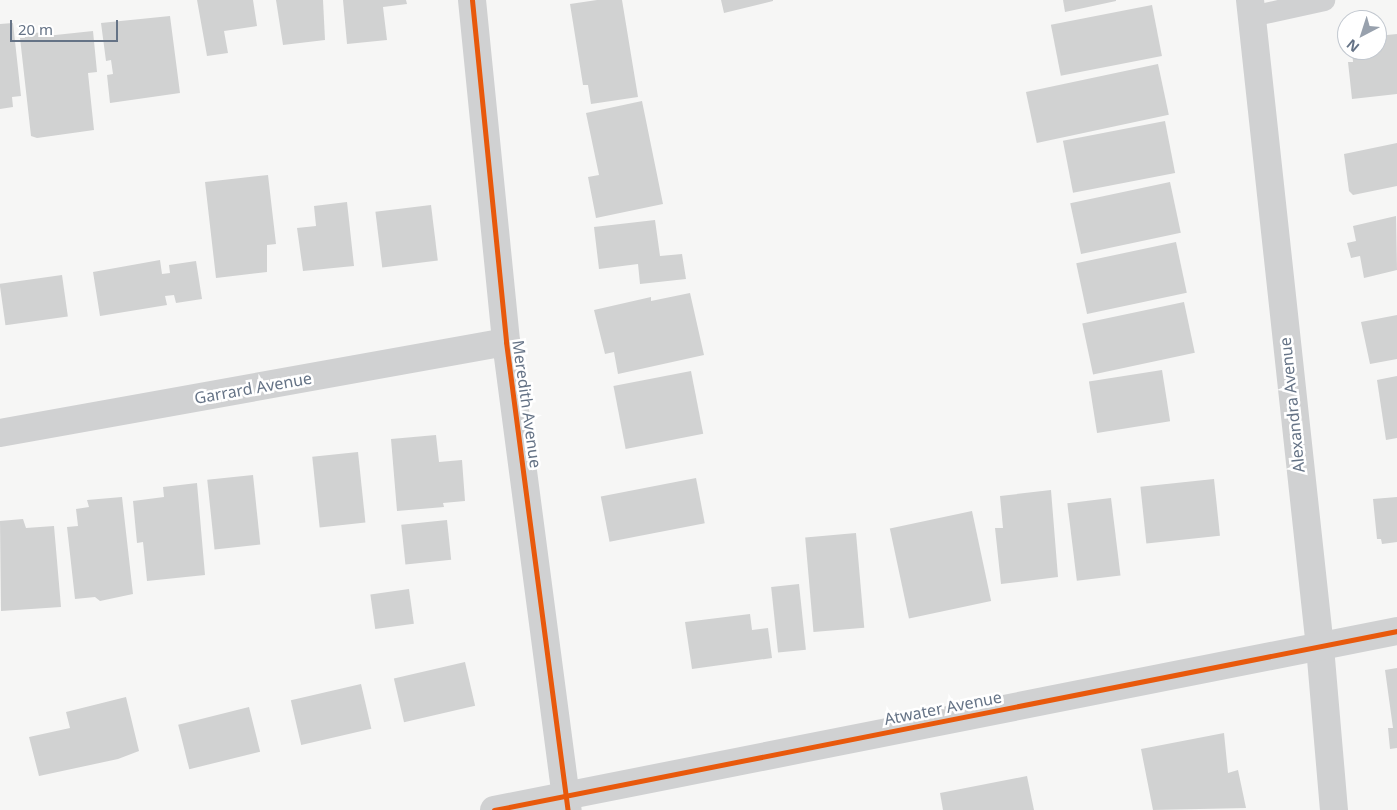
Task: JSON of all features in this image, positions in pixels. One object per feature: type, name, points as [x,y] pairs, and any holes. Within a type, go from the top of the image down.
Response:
[{"type":"street","name":"Meredith Avenue","points":[[472,0],[506,342],[568,802]]},
{"type":"street","name":"Alexandra Avenue","points":[[1251,8],[1320,647],[1334,810]]},
{"type":"street","name":"Garrard Avenue","points":[[0,434],[506,342]]},
{"type":"street","name":"Atwater Avenue","points":[[494,810],[568,802],[1397,631]]},
{"type":"lane","points":[[1251,8],[1324,0]]},
{"type":"building","points":[[197,0],[253,0],[257,26],[224,31],[228,53],[207,56]]},
{"type":"building","points":[[276,0],[323,0],[325,40],[283,45]]},
{"type":"building","points":[[343,0],[406,0],[407,4],[383,7],[387,40],[347,44]]},
{"type":"building","points":[[597,0],[622,0],[638,97],[591,104],[588,85],[583,85],[570,4]]},
{"type":"building","points":[[721,0],[773,0],[773,1],[724,13]]},
{"type":"building","points":[[1063,0],[1116,0],[1116,1],[1065,12]]},
{"type":"building","points":[[1152,5],[1162,56],[1061,76],[1051,25]]},
{"type":"building","points":[[170,16],[180,93],[110,103],[107,75],[113,74],[111,60],[106,61],[101,23]]},
{"type":"building","points":[[13,23],[21,96],[12,97],[13,107],[0,109],[0,24]]},
{"type":"building","points":[[93,31],[97,72],[88,73],[94,130],[37,138],[31,136],[20,38],[25,38],[24,34],[45,32],[46,36]]},
{"type":"building","points":[[1397,34],[1397,94],[1352,99],[1348,62],[1353,62],[1353,60],[1387,60],[1387,35]]},
{"type":"building","points":[[1158,64],[1169,115],[1037,143],[1026,92]]},
{"type":"building","points":[[642,101],[663,204],[596,218],[588,177],[599,175],[586,113]]},
{"type":"building","points":[[1165,121],[1175,173],[1073,193],[1063,141]]},
{"type":"building","points":[[1397,143],[1397,186],[1353,195],[1349,191],[1344,154]]},
{"type":"building","points":[[268,175],[276,244],[267,245],[267,272],[216,278],[205,182]]},
{"type":"building","points":[[1170,182],[1181,233],[1081,254],[1070,203]]},
{"type":"building","points":[[347,202],[354,266],[303,271],[297,228],[316,226],[314,206]]},
{"type":"building","points":[[431,205],[438,261],[382,267],[375,212]]},
{"type":"building","points":[[1396,216],[1397,270],[1364,278],[1360,256],[1351,258],[1347,243],[1356,241],[1353,226]]},
{"type":"building","points":[[655,220],[660,256],[682,254],[686,279],[640,284],[638,264],[599,269],[594,227]]},
{"type":"building","points":[[1176,242],[1187,293],[1087,314],[1076,263]]},
{"type":"building","points":[[160,260],[162,274],[170,273],[169,265],[196,261],[202,299],[176,303],[174,295],[165,296],[167,305],[100,316],[93,272]]},
{"type":"building","points":[[62,275],[68,317],[5,325],[0,284]]},
{"type":"building","points":[[690,293],[704,355],[618,374],[614,352],[605,354],[594,310],[651,297],[651,301]]},
{"type":"building","points":[[1184,302],[1195,353],[1093,374],[1082,324]]},
{"type":"building","points":[[1397,315],[1397,359],[1370,364],[1361,322]]},
{"type":"building","points":[[1162,370],[1170,421],[1097,433],[1089,382]]},
{"type":"building","points":[[691,371],[703,434],[626,449],[613,386]]},
{"type":"building","points":[[1397,376],[1397,438],[1386,440],[1377,380]]},
{"type":"building","points":[[436,435],[439,462],[462,460],[465,501],[443,503],[444,507],[397,511],[391,439]]},
{"type":"building","points":[[358,452],[365,523],[320,527],[312,457]]},
{"type":"building","points":[[253,475],[260,545],[215,549],[207,480]]},
{"type":"building","points":[[696,478],[705,523],[610,542],[601,497]]},
{"type":"building","points":[[1214,479],[1220,536],[1146,543],[1140,487]]},
{"type":"building","points":[[197,483],[205,575],[147,581],[143,542],[137,543],[133,501],[164,497],[163,487]]},
{"type":"building","points":[[1051,490],[1058,577],[1001,584],[995,528],[1003,528],[1000,496]]},
{"type":"building","points":[[122,497],[133,594],[100,601],[95,597],[75,599],[67,527],[78,526],[76,509],[89,507],[87,500]]},
{"type":"building","points":[[1397,497],[1397,542],[1382,544],[1381,539],[1377,539],[1373,499]]},
{"type":"building","points":[[1111,498],[1121,575],[1077,581],[1067,503]]},
{"type":"building","points":[[972,511],[991,601],[909,618],[890,528]]},
{"type":"building","points":[[23,519],[26,528],[54,526],[61,607],[1,611],[0,521]]},
{"type":"building","points":[[447,520],[451,560],[405,565],[401,525]]},
{"type":"building","points":[[856,533],[864,628],[813,632],[805,537]]},
{"type":"building","points":[[799,584],[806,650],[778,653],[771,587]]},
{"type":"building","points":[[409,589],[414,624],[375,629],[370,594]]},
{"type":"building","points":[[750,614],[752,630],[768,628],[772,658],[692,669],[685,622]]},
{"type":"building","points":[[465,662],[475,706],[404,722],[394,678]]},
{"type":"building","points":[[1397,668],[1397,748],[1390,749],[1388,728],[1393,728],[1385,670]]},
{"type":"building","points":[[361,684],[371,729],[301,745],[291,700]]},
{"type":"building","points":[[126,697],[139,751],[118,759],[39,776],[29,737],[70,728],[66,712]]},
{"type":"building","points":[[249,707],[260,752],[189,769],[178,725]]},
{"type":"building","points":[[1224,733],[1228,773],[1238,770],[1246,808],[1153,810],[1141,749]]},
{"type":"building","points":[[1027,776],[1034,810],[943,810],[940,793]]},
{"type":"cycle path","points":[[472,0],[506,342],[568,810]]},
{"type":"cycle path","points":[[494,810],[1397,631]]}]
